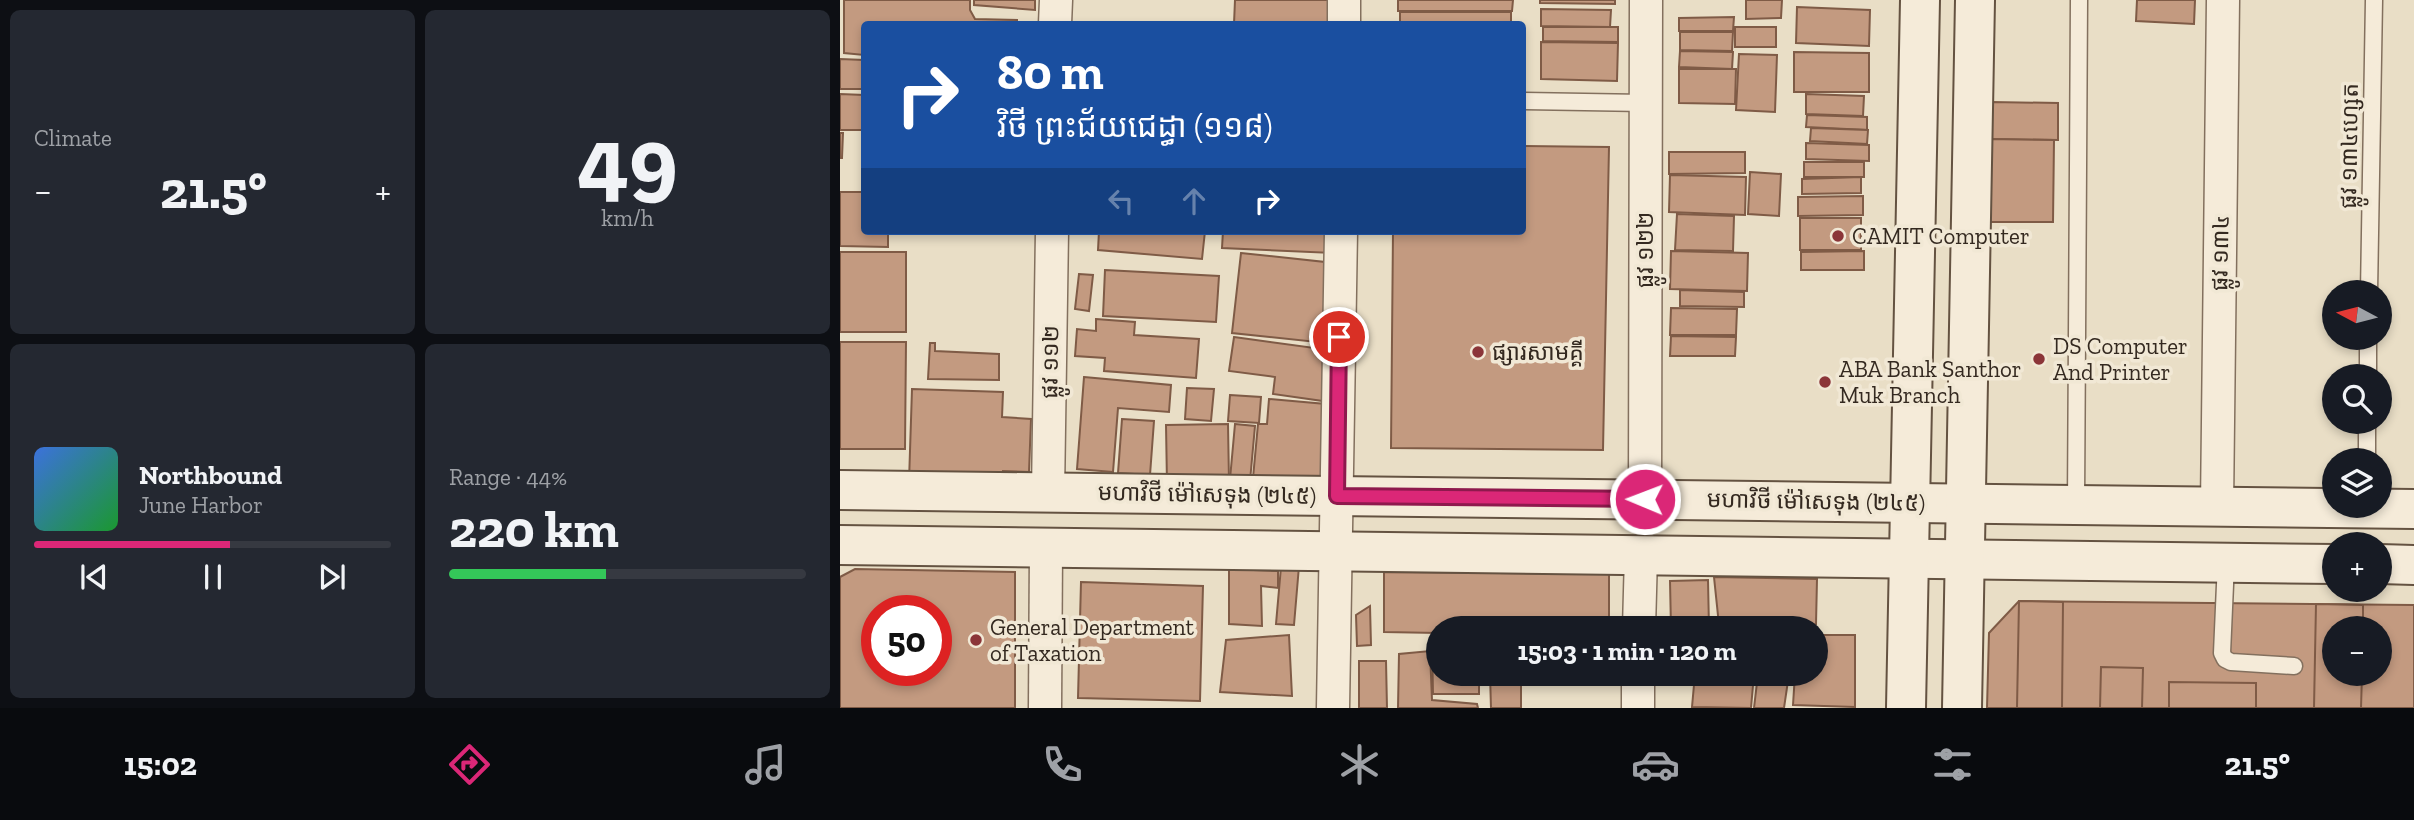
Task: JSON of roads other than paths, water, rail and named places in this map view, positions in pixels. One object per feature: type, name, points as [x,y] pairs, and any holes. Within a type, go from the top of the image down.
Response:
[{"type":"main road","points":[[1906,708],[1920,0]]},
{"type":"main road","points":[[1962,708],[1975,0]]},
{"type":"main road","name":"មហាវិថី ម៉ៅសេទុង (២៤៥)","points":[[840,490],[2322,507]]},
{"type":"main road","points":[[931,552],[932,491]]},
{"type":"main road","name":"មហាវិថី ម៉ៅសេទុង (២៤៥)","points":[[2392,508],[2414,509]]},
{"type":"main road","points":[[840,545],[931,552],[1046,548],[2322,564]]},
{"type":"main road","points":[[2392,564],[2414,565]]},
{"type":"street","points":[[1055,21],[1056,0]]},
{"type":"street","points":[[1344,0],[1344,21]]},
{"type":"street","name":"ផ្លូវ ១២២","points":[[1645,499],[1646,0]]},
{"type":"street","name":"ផ្លូវ ១៣៤","points":[[2217,506],[2223,0]]},
{"type":"street","name":"ផ្លូវ ១១២","points":[[1048,492],[1052,235]]},
{"type":"street","points":[[1333,708],[1341,235]]},
{"type":"street","points":[[1045,708],[1046,548]]},
{"type":"street","points":[[1639,616],[1640,555]]},
{"type":"street","points":[[1638,686],[1638,708]]},
{"type":"lane","points":[[2076,504],[2079,0]]},
{"type":"lane","name":"ផ្លូវ ១៣៤ហ្សេត","points":[[2369,280],[2374,0]]},
{"type":"lane","points":[[1526,101],[1645,103]]},
{"type":"lane","points":[[2226,562],[2222,653],[2225,659],[2231,662],[2294,666]]},
{"type":"place","name":"CAMIT Computer","points":[[1838,236]]},
{"type":"place","name":"ផ្សារសាមគ្គី","points":[[1478,352]]},
{"type":"place","name":"DS Computer And Printer","points":[[2039,359]]},
{"type":"place","name":"ABA Bank Santhor Muk Branch","points":[[1825,382]]},
{"type":"place","name":"General Department of Taxation","points":[[976,640]]}]
